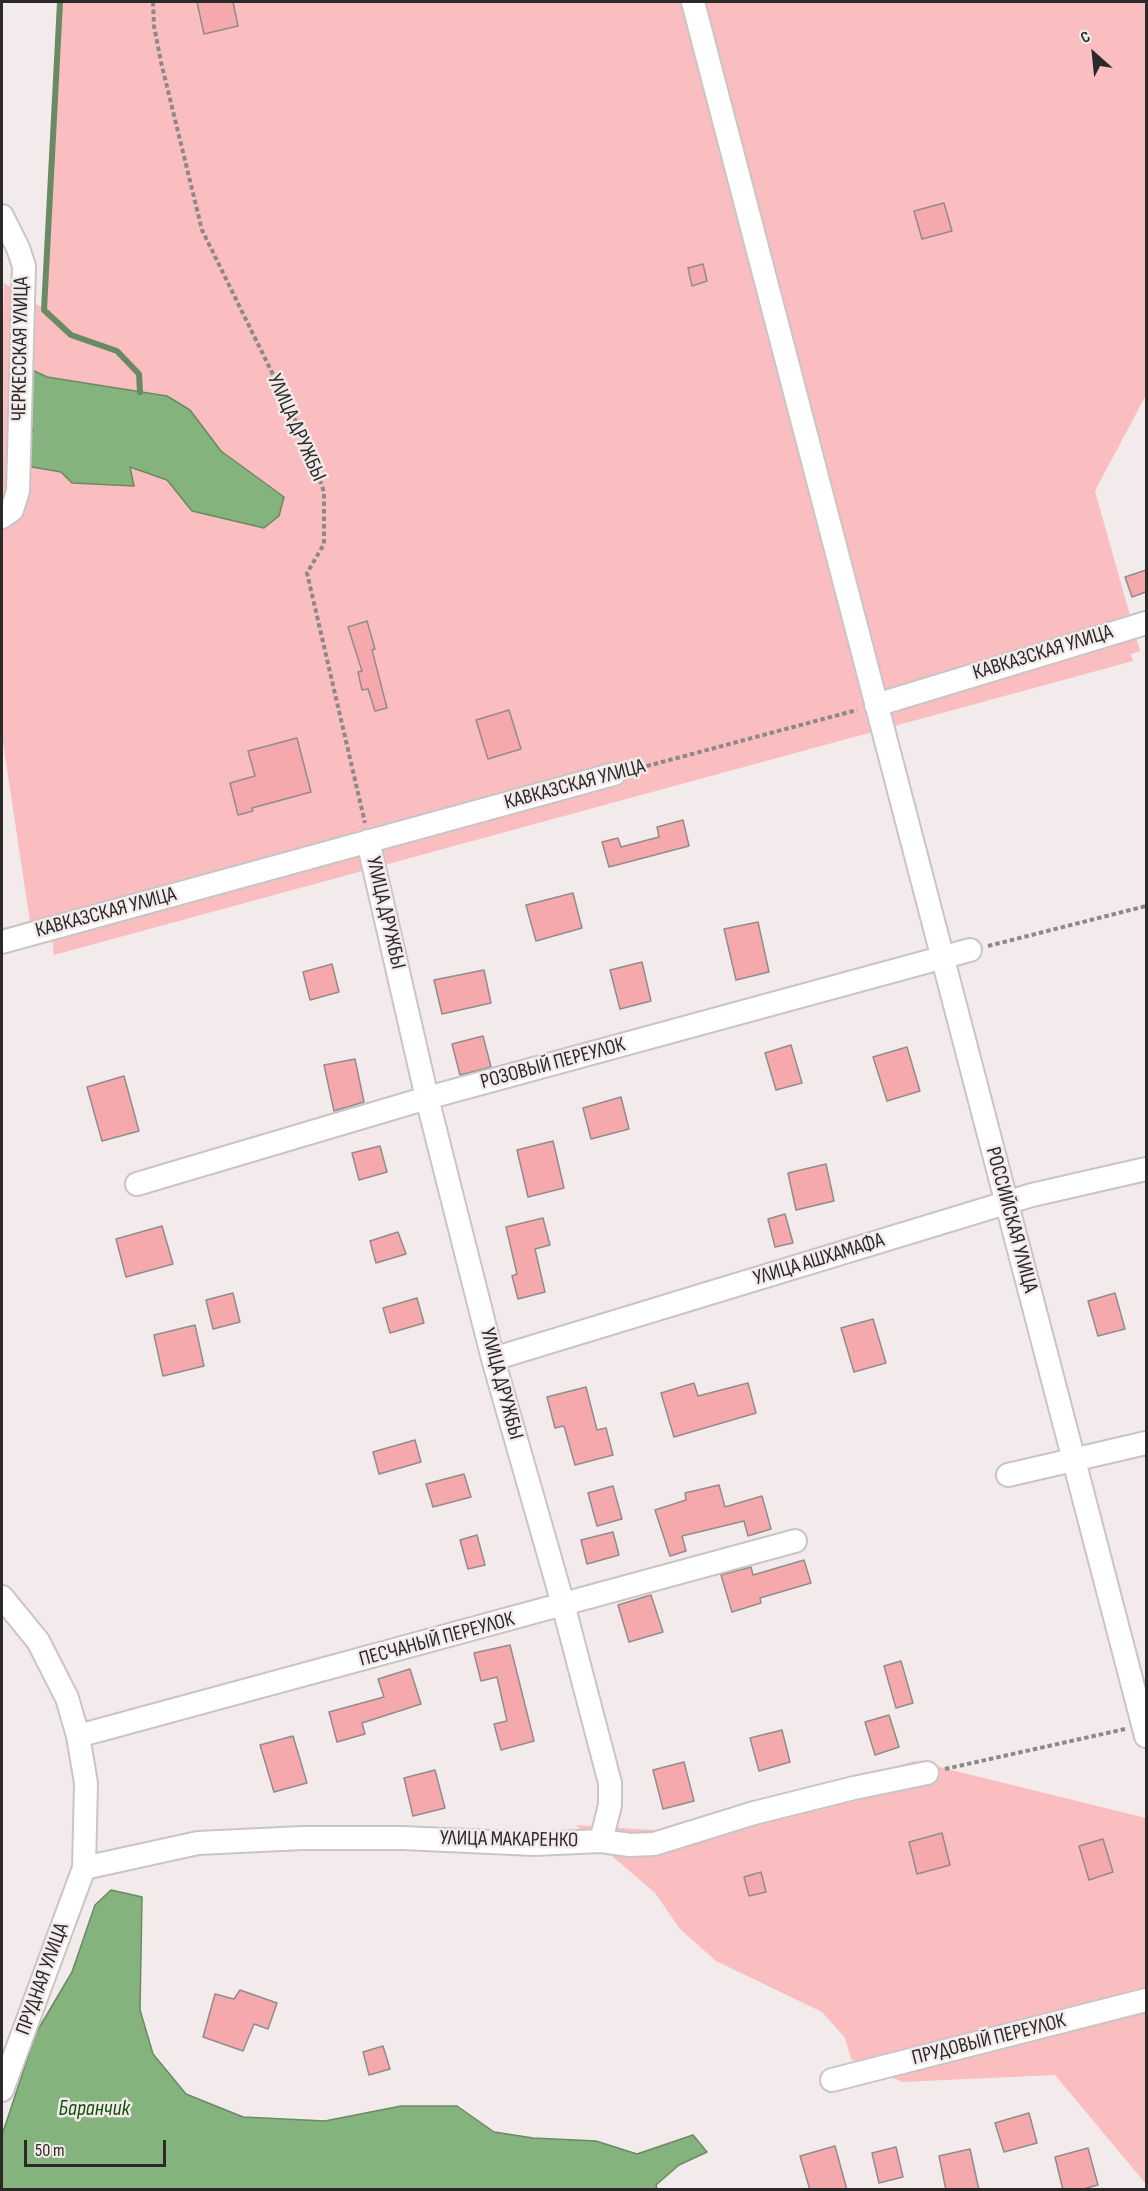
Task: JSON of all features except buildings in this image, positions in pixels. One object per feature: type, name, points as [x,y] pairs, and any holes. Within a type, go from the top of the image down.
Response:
[{"type":"street","name":"РОССИЙСКАЯ УЛИЦА","points":[[693,2],[1145,1730]]},
{"type":"street","name":"ЧЕРКЕССКАЯ УЛИЦА","points":[[2,216],[24,266],[18,491],[12,510],[2,518]]},
{"type":"street","name":"КАВКАЗCКАЯ УЛИЦА","points":[[876,705],[1146,623]]},
{"type":"street","name":"КАВКАЗCКАЯ УЛИЦА","points":[[2,942],[614,774]]},
{"type":"street","name":"УЛИЦА ДРУЖБЫ","points":[[368,841],[427,1098],[493,1359],[563,1604],[610,1784],[610,1805],[601,1841]]},
{"type":"street","name":"РОЗОВЫЙ ПЕРЕУЛОК","points":[[136,1184],[427,1098],[970,951]]},
{"type":"street","name":"УЛИЦА АШХАМАФА","points":[[493,1359],[1007,1203],[1146,1169]]},
{"type":"street","points":[[1008,1475],[1146,1443]]},
{"type":"street","name":"ПЕСЧАНЫЙ ПЕРЕУЛОК","points":[[78,1736],[795,1541]]},
{"type":"street","name":"ПРУДНАЯ УЛИЦА","points":[[2,1597],[38,1641],[67,1698],[78,1736],[86,1783],[84,1868],[2,2090]]},
{"type":"street","name":"УЛИЦА МАКАРЕНКО","points":[[84,1868],[198,1843],[403,1838],[534,1844],[601,1841],[630,1845],[654,1844],[754,1813],[854,1788],[927,1773]]},
{"type":"street","name":"ПРУДОВЫЙ ПЕРЕУЛОК","points":[[832,2080],[1146,2000]]},
{"type":"path","name":"УЛИЦА ДРУЖБЫ","points":[[153,2],[154,26],[159,53],[202,230],[308,446],[324,492],[324,544],[307,573],[368,841]]},
{"type":"path","name":"КАВКАЗCКАЯ УЛИЦА","points":[[614,774],[876,705]]},
{"type":"path","points":[[970,951],[1146,906]]},
{"type":"path","points":[[927,1773],[1145,1730]]},
{"type":"shaded area","points":[[60,2],[1146,2],[1146,395],[1095,491],[1140,651],[1131,654],[1133,661],[54,955],[50,919],[30,922],[2,736],[2,370],[4,283],[44,309]]},
{"type":"shaded area","points":[[915,1761],[1146,1818],[1146,2184],[1055,2075],[902,2082],[851,2059],[845,2038],[822,2012],[716,1961],[680,1929],[655,1893],[576,1825],[667,1831]]},
{"type":"water","points":[[26,367],[47,377],[167,396],[190,410],[221,451],[284,497],[279,516],[264,528],[192,511],[167,480],[130,467],[134,486],[72,483],[61,472],[32,467],[24,449],[33,431],[25,408]]},
{"type":"water","name":"Баранчик","points":[[111,1890],[142,1897],[140,2010],[153,2054],[186,2094],[243,2117],[325,2121],[401,2106],[457,2106],[494,2132],[533,2138],[596,2141],[637,2154],[693,2135],[707,2152],[679,2165],[656,2185],[657,2189],[2,2189],[2,2135],[36,2033],[72,1972],[95,1905]]},
{"type":"waterway","points":[[60,2],[44,310],[71,335],[117,351],[139,374],[140,392]]}]
